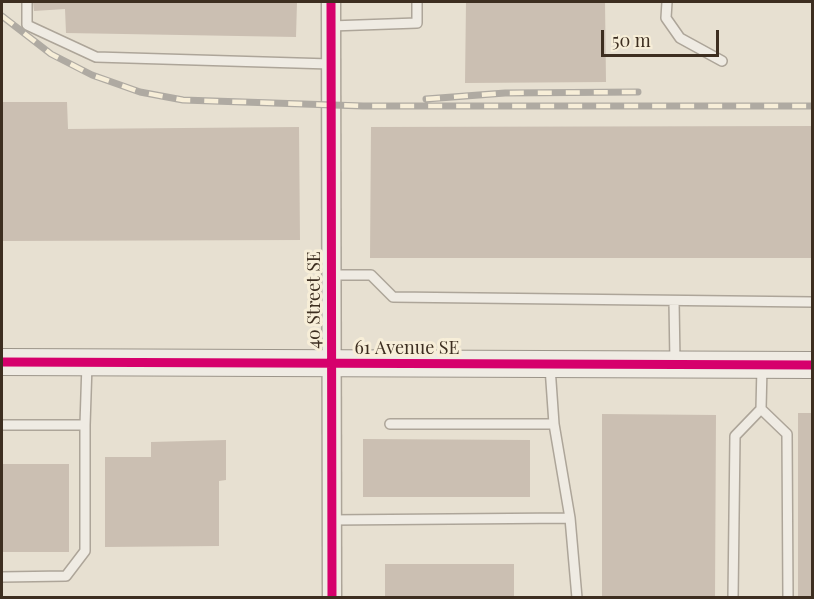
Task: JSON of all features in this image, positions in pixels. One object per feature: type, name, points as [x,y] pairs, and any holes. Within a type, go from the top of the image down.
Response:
[{"type":"street","name":"40 Street SE","points":[[331,2],[332,597]]},
{"type":"street","name":"61 Avenue SE","points":[[2,362],[813,365]]},
{"type":"lane","points":[[27,2],[27,25],[96,57],[330,64]]},
{"type":"lane","points":[[331,26],[417,23],[417,2]]},
{"type":"lane","points":[[667,2],[666,18],[681,38],[722,61]]},
{"type":"lane","points":[[330,275],[371,275],[393,297],[813,302]]},
{"type":"lane","points":[[674,301],[675,364]]},
{"type":"lane","points":[[2,577],[66,576],[85,550],[87,362]]},
{"type":"lane","points":[[550,364],[554,424],[570,518],[577,597]]},
{"type":"lane","points":[[733,597],[735,436],[761,409],[762,365]]},
{"type":"lane","points":[[761,409],[787,434],[788,597]]},
{"type":"lane","points":[[390,424],[554,424]]},
{"type":"lane","points":[[2,425],[85,425]]},
{"type":"lane","points":[[331,520],[570,518]]},
{"type":"building","points":[[33,2],[297,2],[296,37],[66,33],[65,9],[34,11]]},
{"type":"building","points":[[466,2],[605,2],[606,82],[465,83]]},
{"type":"building","points":[[2,102],[67,102],[68,129],[299,127],[300,240],[2,241]]},
{"type":"building","points":[[812,126],[812,258],[370,258],[371,127]]},
{"type":"building","points":[[798,413],[812,413],[812,598],[798,598]]},
{"type":"building","points":[[602,414],[716,415],[715,598],[602,598]]},
{"type":"building","points":[[363,439],[530,440],[530,497],[363,497]]},
{"type":"building","points":[[226,440],[226,480],[219,481],[219,546],[105,547],[105,457],[151,457],[151,442]]},
{"type":"building","points":[[2,464],[69,464],[69,552],[2,552]]},
{"type":"building","points":[[385,564],[514,564],[514,598],[385,598]]},
{"type":"railway","points":[[2,16],[51,54],[92,75],[140,92],[183,100],[363,106],[812,106]]},
{"type":"railway","points":[[426,99],[505,93],[638,92]]},
{"type":"cycle path","points":[[331,2],[332,598]]},
{"type":"cycle path","points":[[2,362],[812,365]]}]
